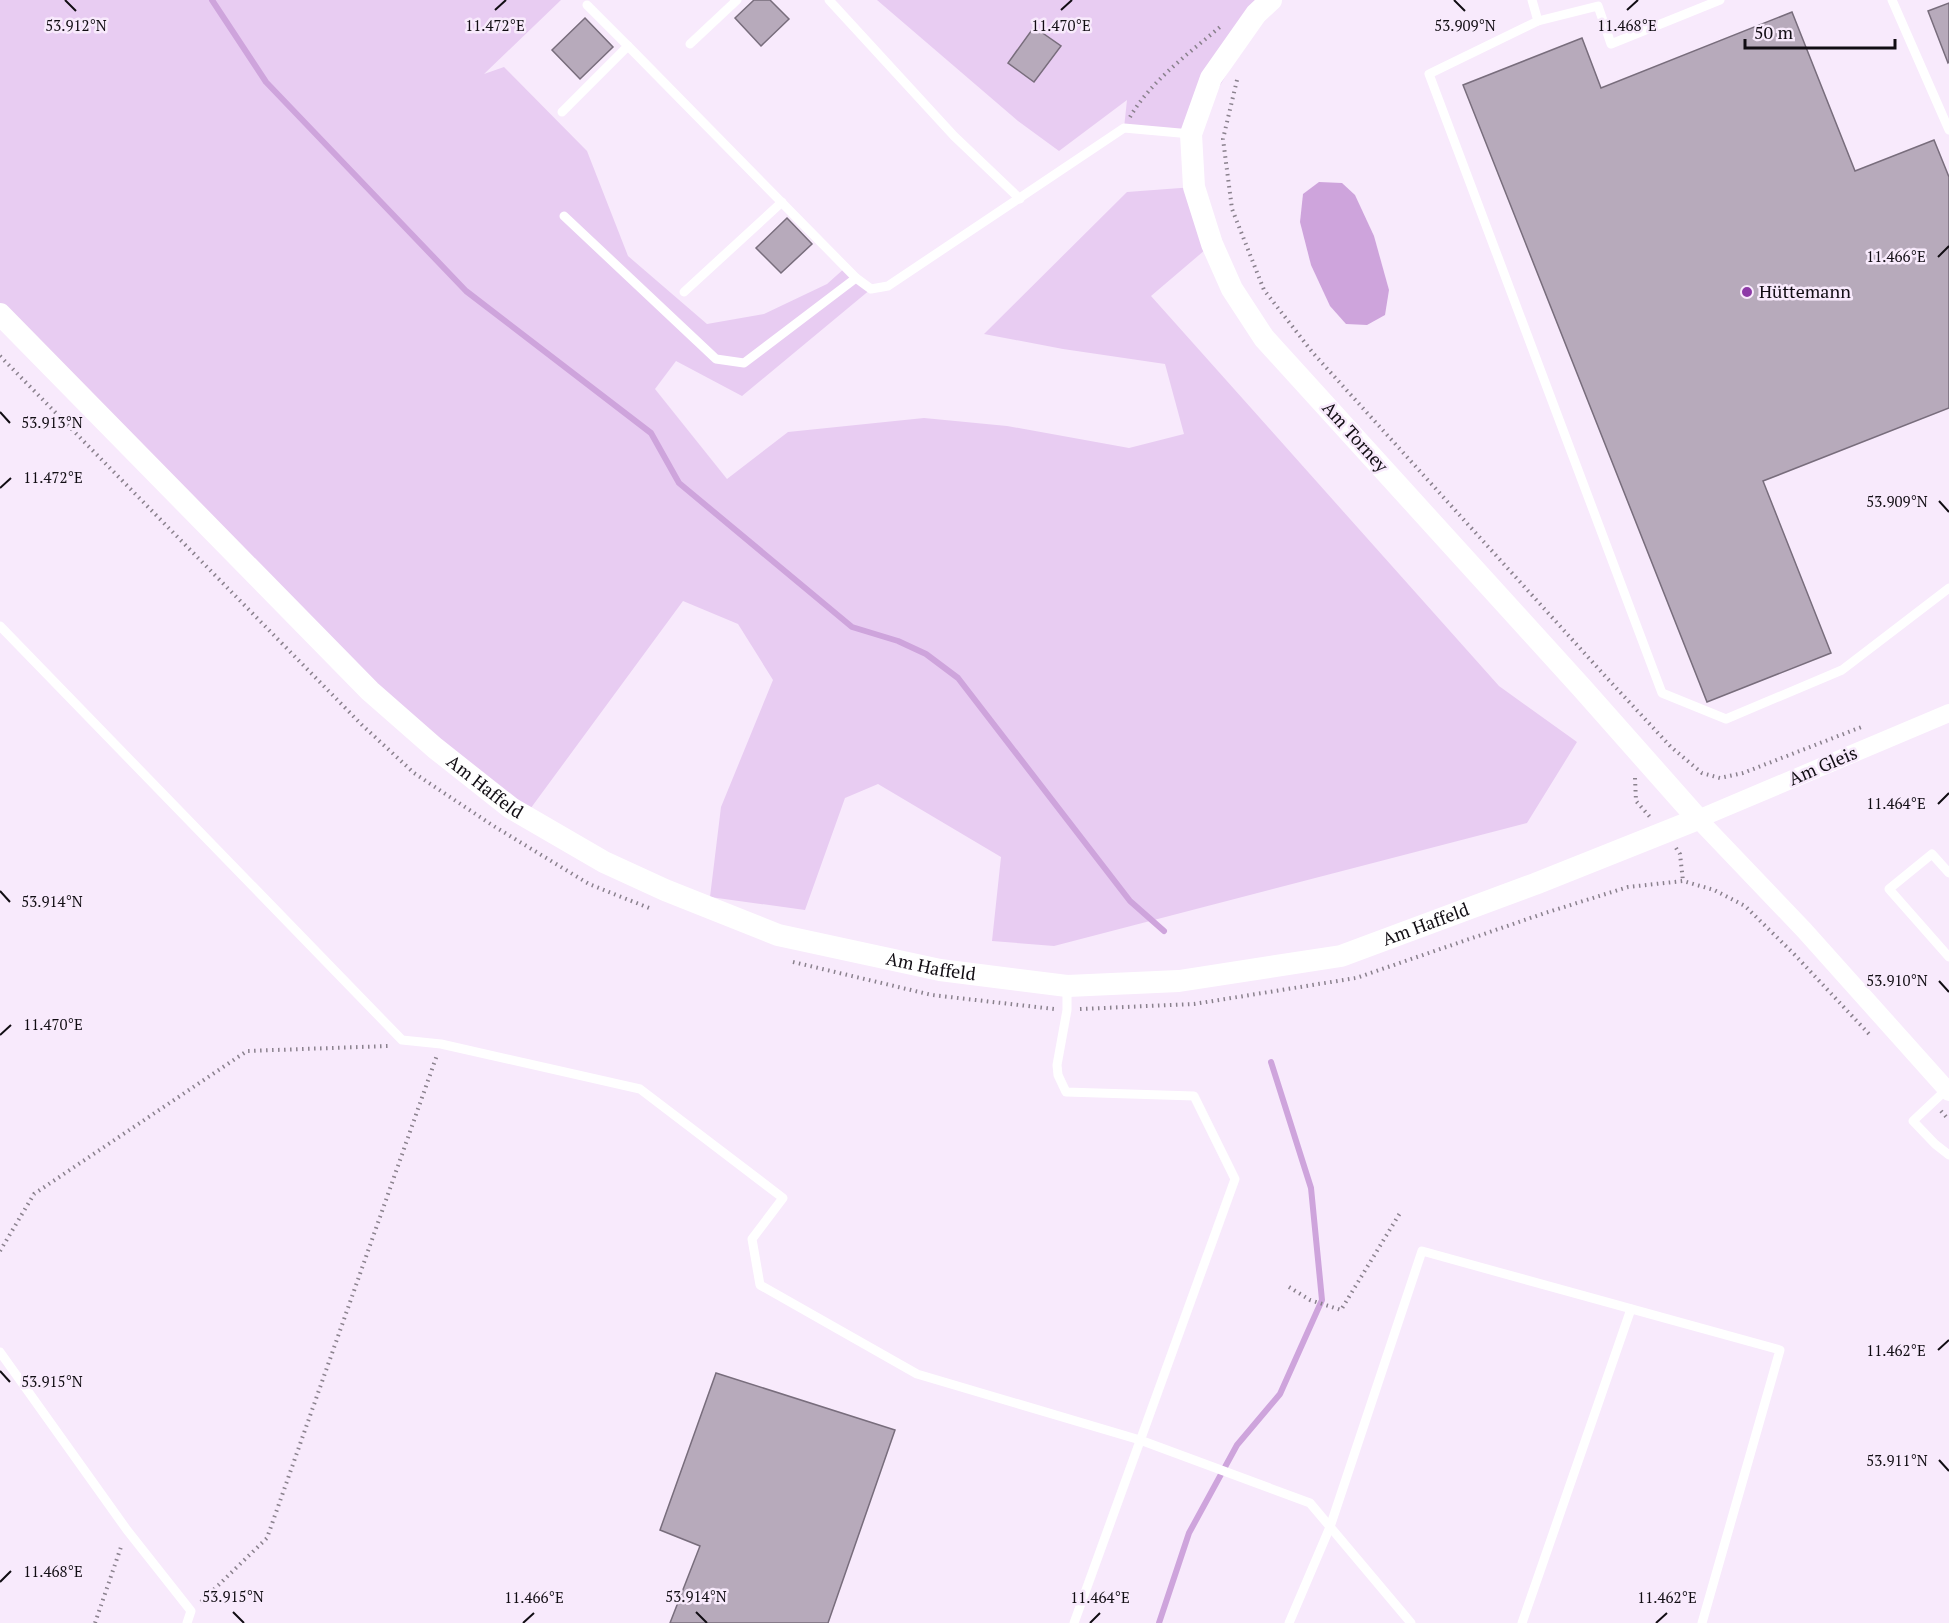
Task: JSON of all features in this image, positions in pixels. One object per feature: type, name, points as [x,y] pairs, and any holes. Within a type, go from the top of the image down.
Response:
[{"type":"street","name":"Am Torney","points":[[1271,0],[1256,14],[1211,78],[1191,134],[1194,187],[1212,244],[1232,289],[1264,338],[1698,819]]},
{"type":"street","name":"Am Haffeld","points":[[0,314],[370,691],[435,748],[511,808],[604,862],[665,890],[778,934],[940,970],[1067,986],[1179,981],[1341,956],[1535,884],[1698,819]]},
{"type":"street","name":"Am Gleis","points":[[1698,819],[1949,713]]},
{"type":"street","points":[[1698,819],[1804,930],[1948,1090]]},
{"type":"lane","points":[[690,44],[737,0]]},
{"type":"lane","points":[[829,0],[954,136],[1020,199]]},
{"type":"lane","points":[[1532,0],[1538,21]]},
{"type":"lane","points":[[1720,0],[1611,44],[1598,6],[1538,21],[1430,74],[1662,693],[1726,719],[1842,670],[1949,588]]},
{"type":"lane","points":[[1892,0],[1949,130]]},
{"type":"lane","points":[[587,5],[856,278],[871,289],[888,285],[1124,128],[1191,134]]},
{"type":"lane","points":[[562,112],[628,46]]},
{"type":"lane","points":[[684,292],[782,202]]},
{"type":"lane","points":[[564,216],[716,359],[744,363],[856,278]]},
{"type":"lane","points":[[0,626],[402,1040],[441,1044],[640,1089],[783,1198],[752,1239],[760,1285],[917,1374],[1140,1440],[1310,1503],[1411,1623]]},
{"type":"lane","points":[[1949,873],[1932,854],[1889,889],[1949,957]]},
{"type":"lane","points":[[1067,986],[1067,1010],[1057,1065],[1058,1075],[1066,1092],[1194,1096],[1235,1179],[1074,1623]]},
{"type":"lane","points":[[1948,1090],[1913,1121],[1949,1155]]},
{"type":"lane","points":[[1289,1623],[1330,1527],[1422,1251],[1780,1350],[1702,1623]]},
{"type":"lane","points":[[1522,1623],[1631,1309]]},
{"type":"lane","points":[[0,1353],[127,1530],[191,1611],[187,1623]]},
{"type":"path","points":[[1124,128],[1140,100],[1185,56],[1224,24]]},
{"type":"path","points":[[1238,75],[1223,139],[1232,209],[1263,290],[1321,362],[1671,747],[1702,773],[1720,778],[1743,773],[1871,723]]},
{"type":"path","points":[[0,356],[362,725],[414,773],[492,825],[589,884],[653,910]]},
{"type":"path","points":[[782,959],[932,995],[1067,1010],[1194,1004],[1356,978],[1628,887],[1683,881],[1714,890],[1745,906],[1876,1041]]},
{"type":"path","points":[[191,1611],[267,1538],[441,1044]]},
{"type":"path","points":[[0,1251],[34,1194],[247,1051],[396,1046]]},
{"type":"path","points":[[1933,1102],[1949,1120]]},
{"type":"path","points":[[1289,1287],[1310,1300],[1341,1310],[1400,1214]]},
{"type":"path","points":[[95,1623],[127,1530]]},
{"type":"shaded area","points":[[0,0],[561,0],[484,74],[504,67],[587,151],[628,256],[707,324],[764,314],[827,284],[846,267],[871,289],[742,396],[676,361],[655,389],[727,479],[788,432],[924,418],[1007,426],[1129,448],[1184,434],[1165,364],[1063,349],[984,334],[1127,192],[1194,187],[1212,244],[1151,296],[1499,686],[1577,742],[1527,823],[1054,946],[992,941],[1001,857],[878,784],[845,798],[805,910],[710,897],[721,807],[773,680],[738,624],[683,601],[525,816],[435,748],[0,314]]},
{"type":"shaded area","points":[[877,0],[1271,0],[1191,134],[1124,128],[1127,100],[1059,151],[1018,121]]},
{"type":"shaded area","points":[[1319,182],[1342,183],[1355,195],[1374,236],[1389,290],[1385,315],[1367,325],[1346,324],[1330,306],[1311,265],[1300,222],[1303,194]]},
{"type":"building","points":[[754,0],[770,0],[789,19],[761,46],[735,18]]},
{"type":"building","points":[[1949,3],[1949,62],[1948,63],[1928,11]]},
{"type":"building","name":"Hüttemann","points":[[1792,12],[1855,171],[1934,140],[1949,177],[1949,408],[1763,481],[1831,653],[1707,702],[1463,85],[1582,38],[1601,88]]},
{"type":"building","points":[[585,18],[613,47],[580,79],[552,50]]},
{"type":"building","points":[[1034,27],[1061,46],[1034,82],[1008,63]]},
{"type":"building","points":[[787,218],[812,244],[781,273],[756,248]]},
{"type":"building","points":[[716,1373],[895,1430],[828,1623],[670,1623],[700,1546],[660,1530]]},
{"type":"waterway","points":[[212,0],[266,82],[466,291],[651,433],[679,483],[852,627],[898,641],[926,654],[958,678],[1130,901],[1164,931]]},
{"type":"waterway","points":[[1159,1623],[1189,1533],[1237,1445],[1280,1394],[1322,1300],[1311,1188],[1271,1062]]},
{"type":"place","name":"Hüttemann","points":[[1747,292]]}]
